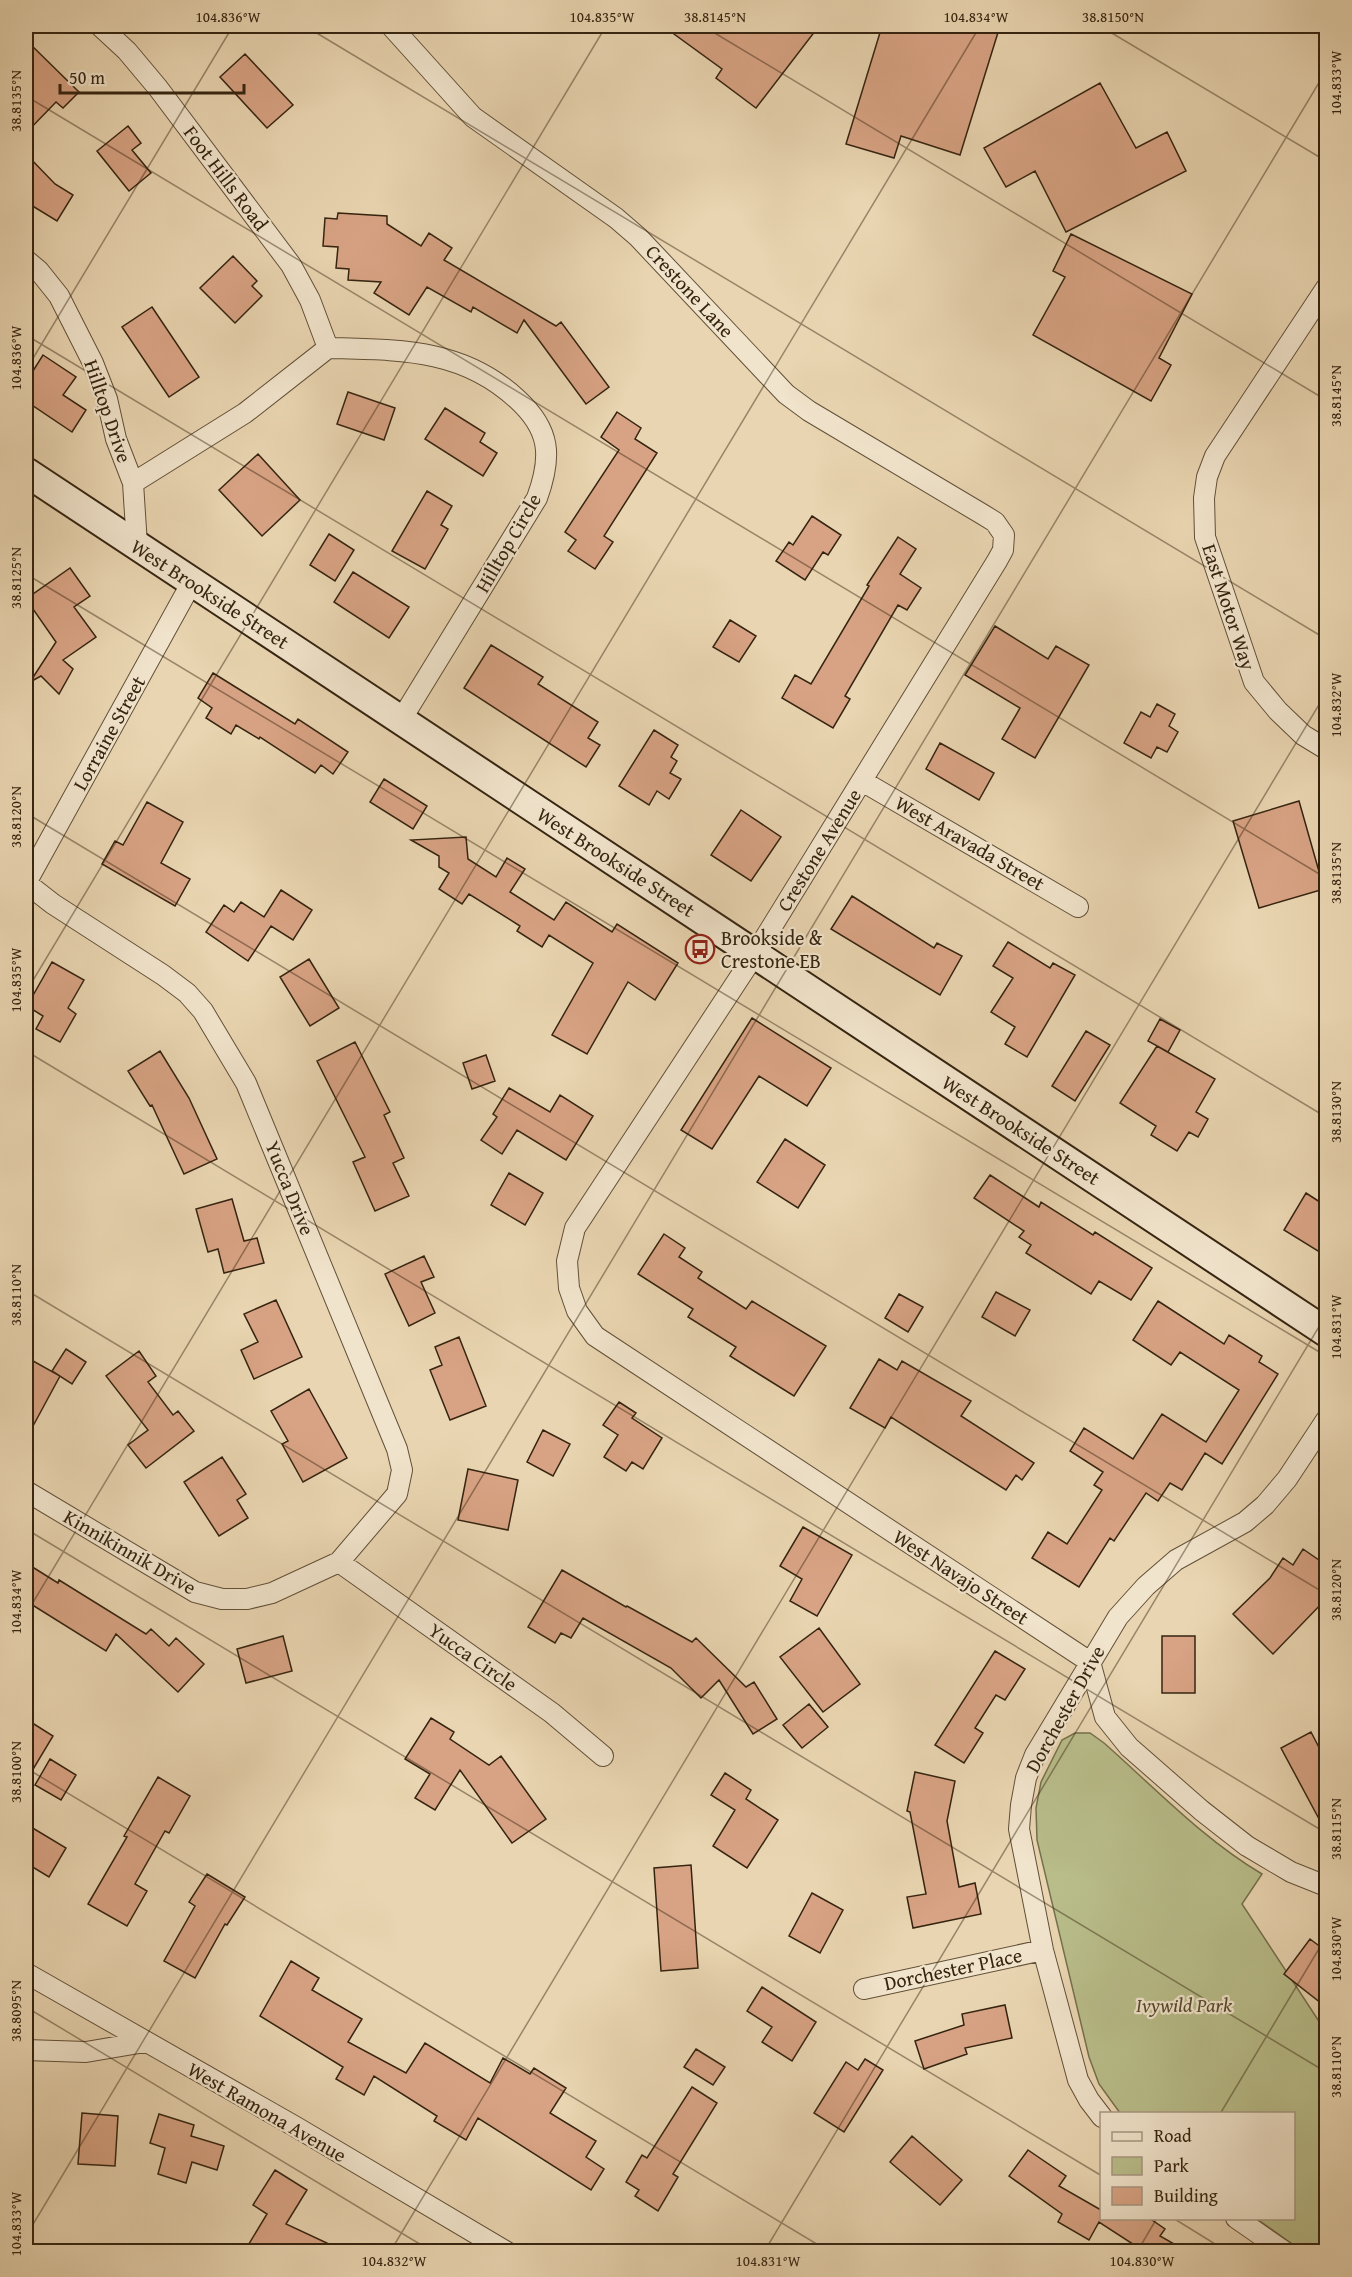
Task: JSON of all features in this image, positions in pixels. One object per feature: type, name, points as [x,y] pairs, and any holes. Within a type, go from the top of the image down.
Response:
[{"type":"street","name":"Foot Hills Road","points":[[100,26],[127,51],[158,88],[291,265],[310,300],[328,348]]},
{"type":"street","name":"Crestone Lane","points":[[391,26],[473,117],[616,218],[638,237],[786,394],[809,411],[876,448],[996,522],[1004,535]]},
{"type":"street","name":"Hilltop Drive","points":[[26,260],[39,271],[59,296],[93,363],[107,399],[116,439],[133,483],[137,546]]},
{"type":"street","name":"East Motor Way","points":[[1326,288],[1215,456],[1207,477],[1204,498],[1205,537],[1254,682],[1278,711],[1303,735],[1326,749]]},
{"type":"street","points":[[133,483],[245,412],[328,348]]},
{"type":"street","name":"Hilltop Circle","points":[[328,348],[413,352],[474,368],[503,386],[527,408],[541,429],[548,451],[545,474],[537,498],[401,720]]},
{"type":"street","name":"West Brookside Street","points":[[26,472],[1326,1332]]},
{"type":"street","name":"Crestone Avenue","points":[[569,1288],[567,1262],[575,1228],[755,954],[1003,550],[1004,535]]},
{"type":"street","name":"Lorraine Street","points":[[26,883],[192,582]]},
{"type":"street","name":"West Aravada Street","points":[[862,781],[1078,907]]},
{"type":"street","name":"Yucca Drive","points":[[26,883],[53,904],[164,975],[187,993],[203,1011],[246,1083],[397,1449],[402,1470],[397,1494],[339,1562]]},
{"type":"street","name":"West Navajo Street","points":[[569,1288],[577,1311],[595,1336],[1090,1662]]},
{"type":"street","name":"Dorchester Drive","points":[[1100,2116],[1078,2080],[1043,1950],[1019,1830],[1026,1778],[1035,1755],[1118,1617],[1154,1579],[1176,1560],[1245,1522],[1265,1505],[1287,1479],[1326,1420]]},
{"type":"street","name":"Kinnikinnik Drive","points":[[26,1491],[195,1592],[222,1599],[247,1599],[272,1593],[339,1562]]},
{"type":"street","name":"Yucca Circle","points":[[339,1562],[552,1713],[603,1756]]},
{"type":"street","points":[[1090,1662],[1105,1717],[1129,1747],[1201,1810],[1247,1846],[1291,1872],[1326,1886]]},
{"type":"street","name":"Dorchester Place","points":[[864,1989],[1043,1950]]},
{"type":"street","name":"West Ramona Avenue","points":[[26,1973],[296,2127],[507,2252]]},
{"type":"street","points":[[26,2050],[86,2052],[145,2042]]},
{"type":"street","points":[[1239,2220],[1285,2252]]},
{"type":"green space","name":"Ivywild Park","points":[[1075,1733],[1090,1733],[1200,1829],[1262,1874],[1242,1904],[1326,2032],[1326,2251],[1302,2251],[1258,2220],[1295,2220],[1295,2112],[1119,2112],[1099,2084],[1089,2057],[1037,1840],[1036,1808],[1041,1782],[1062,1740]]},
{"type":"building","points":[[663,26],[819,26],[756,108],[716,78],[722,69]]},
{"type":"building","points":[[882,26],[1000,26],[960,155],[901,136],[894,158],[846,144]]},
{"type":"building","points":[[26,40],[79,92],[63,108],[56,102],[26,133]]},
{"type":"building","points":[[245,54],[293,105],[267,128],[220,77]]},
{"type":"building","points":[[1100,83],[1136,148],[1167,132],[1186,171],[1066,232],[1035,171],[1006,187],[984,148]]},
{"type":"building","points":[[128,126],[141,143],[132,150],[151,173],[129,191],[97,151]]},
{"type":"building","points":[[26,154],[55,184],[73,195],[57,221],[26,202]]},
{"type":"building","points":[[338,213],[387,216],[387,224],[421,246],[429,233],[452,248],[444,260],[556,326],[561,322],[609,387],[586,404],[524,320],[517,333],[473,307],[471,312],[427,287],[409,315],[374,293],[381,282],[348,280],[349,269],[336,268],[338,247],[323,246],[325,218],[337,219]]},
{"type":"building","points":[[1071,234],[1192,294],[1159,358],[1171,365],[1151,401],[1033,335],[1065,277],[1053,271]]},
{"type":"building","points":[[233,256],[257,281],[252,286],[262,296],[235,323],[200,288]]},
{"type":"building","points":[[152,307],[199,377],[169,397],[122,327]]},
{"type":"building","points":[[43,355],[76,377],[63,395],[86,410],[72,432],[26,401],[26,382]]},
{"type":"building","points":[[348,392],[395,408],[384,440],[337,424]]},
{"type":"building","points":[[445,408],[485,433],[480,442],[497,453],[483,476],[425,439]]},
{"type":"building","points":[[617,412],[641,428],[635,439],[657,453],[604,536],[613,542],[595,569],[568,551],[576,540],[565,532],[619,450],[601,437]]},
{"type":"building","points":[[258,454],[300,500],[262,536],[219,490]]},
{"type":"building","points":[[427,491],[452,506],[441,525],[448,529],[425,569],[392,551]]},
{"type":"building","points":[[812,516],[841,535],[828,555],[823,552],[805,580],[776,561],[789,542],[793,545]]},
{"type":"building","points":[[329,534],[354,550],[335,581],[310,565]]},
{"type":"building","points":[[898,537],[916,549],[900,574],[921,588],[907,610],[898,605],[845,696],[850,699],[833,728],[782,698],[795,675],[811,684],[869,586],[867,585]]},
{"type":"building","points":[[70,568],[90,596],[74,607],[96,637],[63,660],[73,669],[59,694],[41,676],[30,682],[56,642],[26,599]]},
{"type":"building","points":[[353,572],[409,607],[389,638],[334,602]]},
{"type":"building","points":[[730,620],[756,636],[739,662],[713,647]]},
{"type":"building","points":[[995,626],[1048,659],[1056,646],[1089,665],[1035,758],[1002,739],[1020,708],[965,675]]},
{"type":"building","points":[[491,645],[543,677],[538,684],[598,722],[588,738],[600,745],[586,767],[464,688]]},
{"type":"building","points":[[213,673],[295,724],[298,719],[348,752],[333,774],[321,765],[315,773],[260,737],[259,739],[236,725],[231,734],[206,718],[212,708],[198,698]]},
{"type":"building","points":[[1157,704],[1175,714],[1169,726],[1178,732],[1167,752],[1157,747],[1151,758],[1124,743],[1141,712],[1150,717]]},
{"type":"building","points":[[654,730],[678,745],[671,757],[677,761],[670,773],[681,779],[669,799],[657,791],[649,805],[619,786]]},
{"type":"building","points":[[940,743],[994,773],[979,800],[926,769]]},
{"type":"building","points":[[384,779],[427,806],[413,829],[370,802]]},
{"type":"building","points":[[1299,801],[1324,889],[1259,908],[1233,821]]},
{"type":"building","points":[[147,802],[183,822],[161,863],[190,879],[175,906],[102,864],[115,841],[123,845]]},
{"type":"building","points":[[741,810],[781,837],[751,881],[711,855]]},
{"type":"building","points":[[466,837],[468,859],[496,877],[507,858],[525,869],[510,892],[554,920],[566,902],[612,932],[617,924],[678,963],[655,1000],[628,982],[587,1054],[552,1035],[593,963],[549,935],[542,947],[517,931],[520,926],[469,894],[462,904],[439,889],[449,873],[439,867],[439,856],[411,840]]},
{"type":"building","points":[[281,890],[312,910],[293,940],[271,926],[248,961],[206,932],[224,905],[234,912],[241,902],[264,917]]},
{"type":"building","points":[[852,896],[934,948],[937,943],[962,956],[940,995],[831,929]]},
{"type":"building","points":[[1008,942],[1050,968],[1053,963],[1075,975],[1027,1057],[1005,1044],[1015,1027],[991,1012],[1013,978],[993,966]]},
{"type":"building","points":[[309,959],[339,1008],[310,1026],[280,977]]},
{"type":"building","points":[[52,962],[84,980],[68,1008],[76,1014],[60,1042],[36,1029],[43,1016],[27,1006]]},
{"type":"building","points":[[752,1018],[831,1068],[807,1106],[759,1076],[712,1149],[681,1130]]},
{"type":"building","points":[[1160,1019],[1180,1030],[1168,1052],[1148,1041]]},
{"type":"building","points":[[1086,1031],[1110,1045],[1075,1101],[1052,1086]]},
{"type":"building","points":[[355,1042],[390,1112],[384,1115],[404,1158],[393,1163],[409,1196],[375,1211],[353,1162],[365,1157],[317,1061]]},
{"type":"building","points":[[1157,1046],[1215,1079],[1196,1112],[1208,1119],[1198,1137],[1189,1132],[1177,1151],[1151,1135],[1156,1126],[1120,1103]]},
{"type":"building","points":[[160,1051],[189,1098],[217,1159],[184,1174],[152,1105],[150,1106],[128,1071]]},
{"type":"building","points":[[486,1055],[495,1081],[472,1089],[463,1063]]},
{"type":"building","points":[[509,1088],[550,1112],[560,1095],[593,1116],[566,1160],[517,1130],[502,1154],[481,1140],[497,1117],[493,1114]]},
{"type":"building","points":[[785,1139],[825,1165],[798,1208],[757,1182]]},
{"type":"building","points":[[509,1173],[543,1193],[525,1225],[491,1205]]},
{"type":"building","points":[[990,1175],[1039,1207],[1041,1202],[1093,1235],[1095,1232],[1152,1268],[1131,1300],[1099,1281],[1091,1294],[1026,1253],[1031,1245],[1019,1237],[1024,1231],[974,1198]]},
{"type":"building","points":[[1306,1193],[1326,1206],[1326,1256],[1284,1230]]},
{"type":"building","points":[[232,1199],[244,1241],[257,1238],[264,1263],[224,1273],[218,1249],[208,1252],[196,1209]]},
{"type":"building","points":[[664,1234],[685,1248],[679,1257],[702,1272],[698,1278],[746,1309],[752,1301],[826,1346],[794,1396],[730,1356],[736,1347],[688,1317],[693,1309],[638,1274]]},
{"type":"building","points":[[424,1256],[434,1277],[421,1282],[435,1313],[409,1326],[385,1274]]},
{"type":"building","points":[[996,1292],[1030,1310],[1015,1336],[982,1317]]},
{"type":"building","points":[[899,1294],[923,1307],[908,1332],[885,1318]]},
{"type":"building","points":[[276,1300],[302,1357],[254,1379],[241,1350],[258,1342],[244,1314]]},
{"type":"building","points":[[1158,1301],[1224,1344],[1229,1335],[1262,1356],[1259,1362],[1278,1374],[1222,1464],[1205,1453],[1182,1490],[1170,1483],[1158,1501],[1146,1493],[1114,1541],[1110,1538],[1079,1587],[1032,1558],[1048,1532],[1067,1544],[1102,1490],[1094,1485],[1103,1472],[1070,1451],[1084,1428],[1133,1459],[1162,1414],[1206,1442],[1239,1390],[1180,1352],[1171,1365],[1133,1340]]},
{"type":"building","points":[[459,1337],[486,1406],[450,1420],[430,1370],[442,1365],[435,1347]]},
{"type":"building","points":[[66,1349],[86,1362],[72,1384],[52,1371]]},
{"type":"building","points":[[139,1351],[156,1376],[148,1382],[173,1415],[178,1411],[194,1431],[146,1468],[128,1445],[148,1430],[106,1376]]},
{"type":"building","points":[[26,1357],[60,1376],[26,1439]]},
{"type":"building","points":[[879,1359],[897,1370],[902,1361],[971,1401],[961,1416],[1034,1463],[1022,1480],[1016,1475],[1006,1490],[891,1417],[885,1428],[850,1408]]},
{"type":"building","points":[[309,1389],[347,1458],[303,1482],[282,1444],[288,1441],[271,1411]]},
{"type":"building","points":[[619,1402],[636,1413],[632,1418],[662,1438],[643,1469],[632,1462],[626,1471],[604,1457],[618,1435],[603,1425]]},
{"type":"building","points":[[543,1430],[570,1444],[553,1476],[527,1462]]},
{"type":"building","points":[[222,1457],[246,1494],[237,1500],[248,1518],[219,1536],[184,1482]]},
{"type":"building","points":[[468,1469],[518,1480],[508,1530],[458,1520]]},
{"type":"building","points":[[803,1527],[852,1555],[817,1616],[790,1601],[802,1579],[780,1566]]},
{"type":"building","points":[[1303,1549],[1326,1565],[1326,1599],[1273,1654],[1233,1614],[1270,1578],[1283,1558],[1293,1565]]},
{"type":"building","points":[[26,1563],[58,1583],[59,1580],[146,1634],[151,1629],[169,1646],[176,1638],[204,1664],[178,1692],[116,1634],[106,1651],[26,1601]]},
{"type":"building","points":[[562,1570],[692,1642],[696,1638],[746,1687],[754,1682],[777,1719],[753,1734],[719,1680],[701,1698],[671,1668],[583,1618],[571,1638],[561,1633],[555,1643],[528,1627]]},
{"type":"building","points":[[819,1628],[860,1684],[823,1712],[780,1657]]},
{"type":"building","points":[[283,1636],[292,1671],[246,1683],[237,1649]]},
{"type":"building","points":[[1162,1636],[1195,1636],[1195,1693],[1162,1693]]},
{"type":"building","points":[[995,1651],[1025,1669],[1005,1700],[996,1695],[975,1728],[983,1733],[964,1763],[935,1745]]},
{"type":"building","points":[[809,1704],[828,1727],[802,1748],[783,1725]]},
{"type":"building","points":[[431,1718],[454,1732],[450,1739],[489,1765],[501,1756],[546,1819],[512,1843],[460,1770],[435,1810],[415,1798],[430,1774],[405,1759]]},
{"type":"building","points":[[26,1719],[53,1736],[26,1781]]},
{"type":"building","points":[[1311,1732],[1326,1761],[1326,1832],[1281,1748]]},
{"type":"building","points":[[50,1759],[76,1775],[61,1800],[35,1785]]},
{"type":"building","points":[[915,1772],[955,1781],[947,1821],[959,1887],[975,1883],[981,1914],[913,1928],[907,1897],[926,1894],[910,1812],[907,1811]]},
{"type":"building","points":[[725,1773],[751,1790],[746,1799],[778,1820],[747,1868],[713,1846],[735,1810],[711,1795]]},
{"type":"building","points":[[158,1777],[190,1796],[169,1833],[165,1831],[135,1884],[147,1891],[127,1926],[88,1904],[127,1837],[124,1836]]},
{"type":"building","points":[[26,1824],[66,1848],[49,1877],[26,1863]]},
{"type":"building","points":[[691,1865],[698,1968],[661,1971],[654,1868]]},
{"type":"building","points":[[207,1874],[245,1897],[227,1925],[225,1924],[195,1978],[164,1961],[195,1906],[189,1902]]},
{"type":"building","points":[[812,1893],[843,1910],[820,1953],[789,1936]]},
{"type":"building","points":[[1310,1939],[1326,1951],[1326,2007],[1284,1974]]},
{"type":"building","points":[[291,1961],[319,1978],[312,1990],[362,2019],[348,2042],[406,2073],[425,2043],[490,2083],[503,2058],[530,2074],[534,2068],[566,2088],[550,2113],[596,2141],[586,2157],[604,2169],[591,2190],[478,2118],[466,2140],[434,2121],[437,2116],[374,2076],[364,2095],[336,2079],[343,2067],[260,2016]]},
{"type":"building","points":[[762,1987],[816,2022],[792,2061],[762,2042],[772,2027],[747,2011]]},
{"type":"building","points":[[1005,2005],[1012,2038],[965,2048],[967,2054],[924,2069],[915,2041],[964,2025],[962,2014]]},
{"type":"building","points":[[696,2049],[725,2067],[713,2085],[684,2067]]},
{"type":"building","points":[[865,2059],[883,2070],[844,2132],[814,2113],[846,2062],[858,2070]]},
{"type":"building","points":[[692,2087],[717,2103],[673,2174],[678,2177],[658,2211],[635,2196],[639,2190],[626,2182],[642,2155],[647,2158]]},
{"type":"building","points":[[82,2113],[118,2116],[115,2166],[78,2164]]},
{"type":"building","points":[[159,2114],[194,2125],[191,2136],[224,2146],[217,2170],[192,2162],[186,2183],[158,2174],[165,2148],[150,2143]]},
{"type":"building","points":[[912,2136],[962,2180],[940,2205],[890,2162]]},
{"type":"building","points":[[1028,2150],[1066,2176],[1059,2186],[1100,2209],[1100,2220],[1152,2220],[1165,2229],[1160,2236],[1188,2252],[1145,2252],[1099,2222],[1089,2240],[1058,2222],[1062,2214],[1009,2176]]},
{"type":"building","points":[[275,2170],[307,2190],[286,2224],[346,2252],[244,2252],[267,2214],[253,2205]]},
{"type":"place","name":"Brookside & Crestone EB","points":[[700,949]]}]
